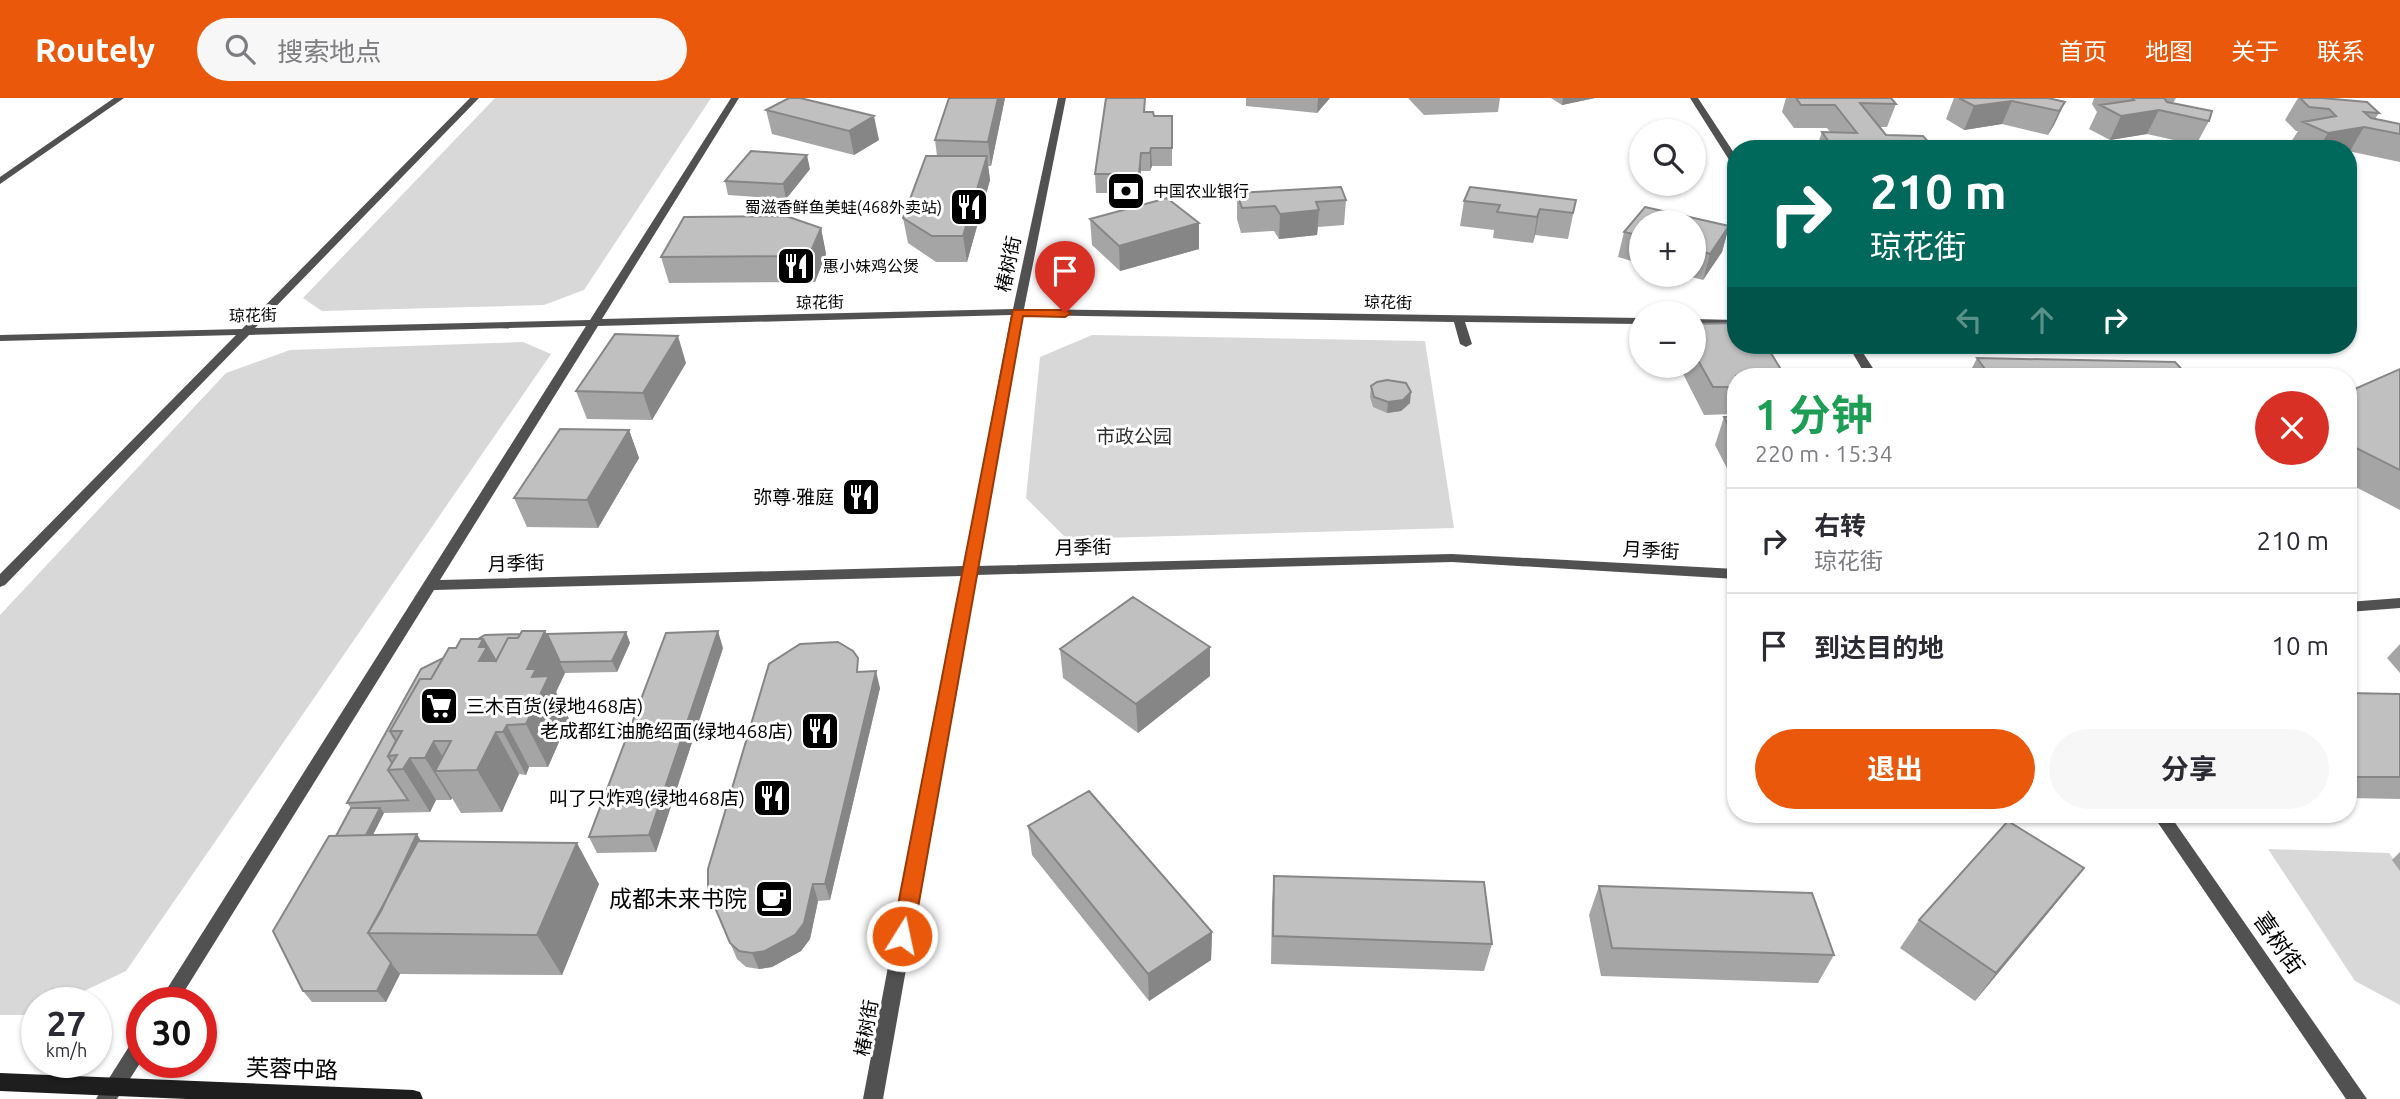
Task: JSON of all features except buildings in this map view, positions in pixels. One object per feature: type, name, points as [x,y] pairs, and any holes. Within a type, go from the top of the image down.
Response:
[{"type":"main road","name":"芙蓉中路","points":[[0,1082],[110,1093],[413,1099]]},
{"type":"street","points":[[0,181],[120,98]]},
{"type":"street","points":[[0,582],[475,98]]},
{"type":"street","points":[[177,987],[735,98]]},
{"type":"street","name":"椿树街","points":[[873,1099],[1017,313],[1062,98]]},
{"type":"street","points":[[1695,98],[1727,149]]},
{"type":"street","name":"琼花街","points":[[0,338],[1017,313],[1629,321]]},
{"type":"street","points":[[1459,319],[1465,344]]},
{"type":"street","points":[[1706,322],[1727,323]]},
{"type":"street","name":"月季街","points":[[431,585],[1452,558],[1727,574]]},
{"type":"street","points":[[2357,606],[2400,603]]},
{"type":"street","name":"喜树街","points":[[2166,823],[2357,1099]]},
{"type":"street","points":[[110,1093],[126,1068]]},
{"type":"green space","points":[[495,98],[711,98],[584,290],[544,305],[322,311],[303,298]]},
{"type":"green space","name":"市政公园","points":[[1092,335],[1425,341],[1454,528],[1067,539],[1026,498],[1040,357]]},
{"type":"green space","points":[[523,342],[551,354],[126,971],[92,987],[21,987],[21,1015],[0,1015],[0,615],[226,373],[290,350]]},
{"type":"green space","points":[[2268,849],[2389,853],[2400,868],[2400,1005],[2355,981]]},
{"type":"place","name":"中国农业银行","points":[[1126,191]]},
{"type":"place","name":"蜀滋香鲜鱼美蛙(468外卖站)","points":[[969,207]]},
{"type":"place","name":"惠小妹鸡公煲","points":[[796,266]]},
{"type":"place","name":"弥尊·雅庭","points":[[861,497]]},
{"type":"place","name":"三木百货(绿地468店)","points":[[439,706]]},
{"type":"place","name":"老成都红油脆绍面(绿地468店)","points":[[820,731]]},
{"type":"place","name":"叫了只炸鸡(绿地468店)","points":[[772,798]]},
{"type":"place","name":"成都未来书院","points":[[774,899]]},
{"type":"route","points":[[902,936],[1017,313],[1065,313]]}]
